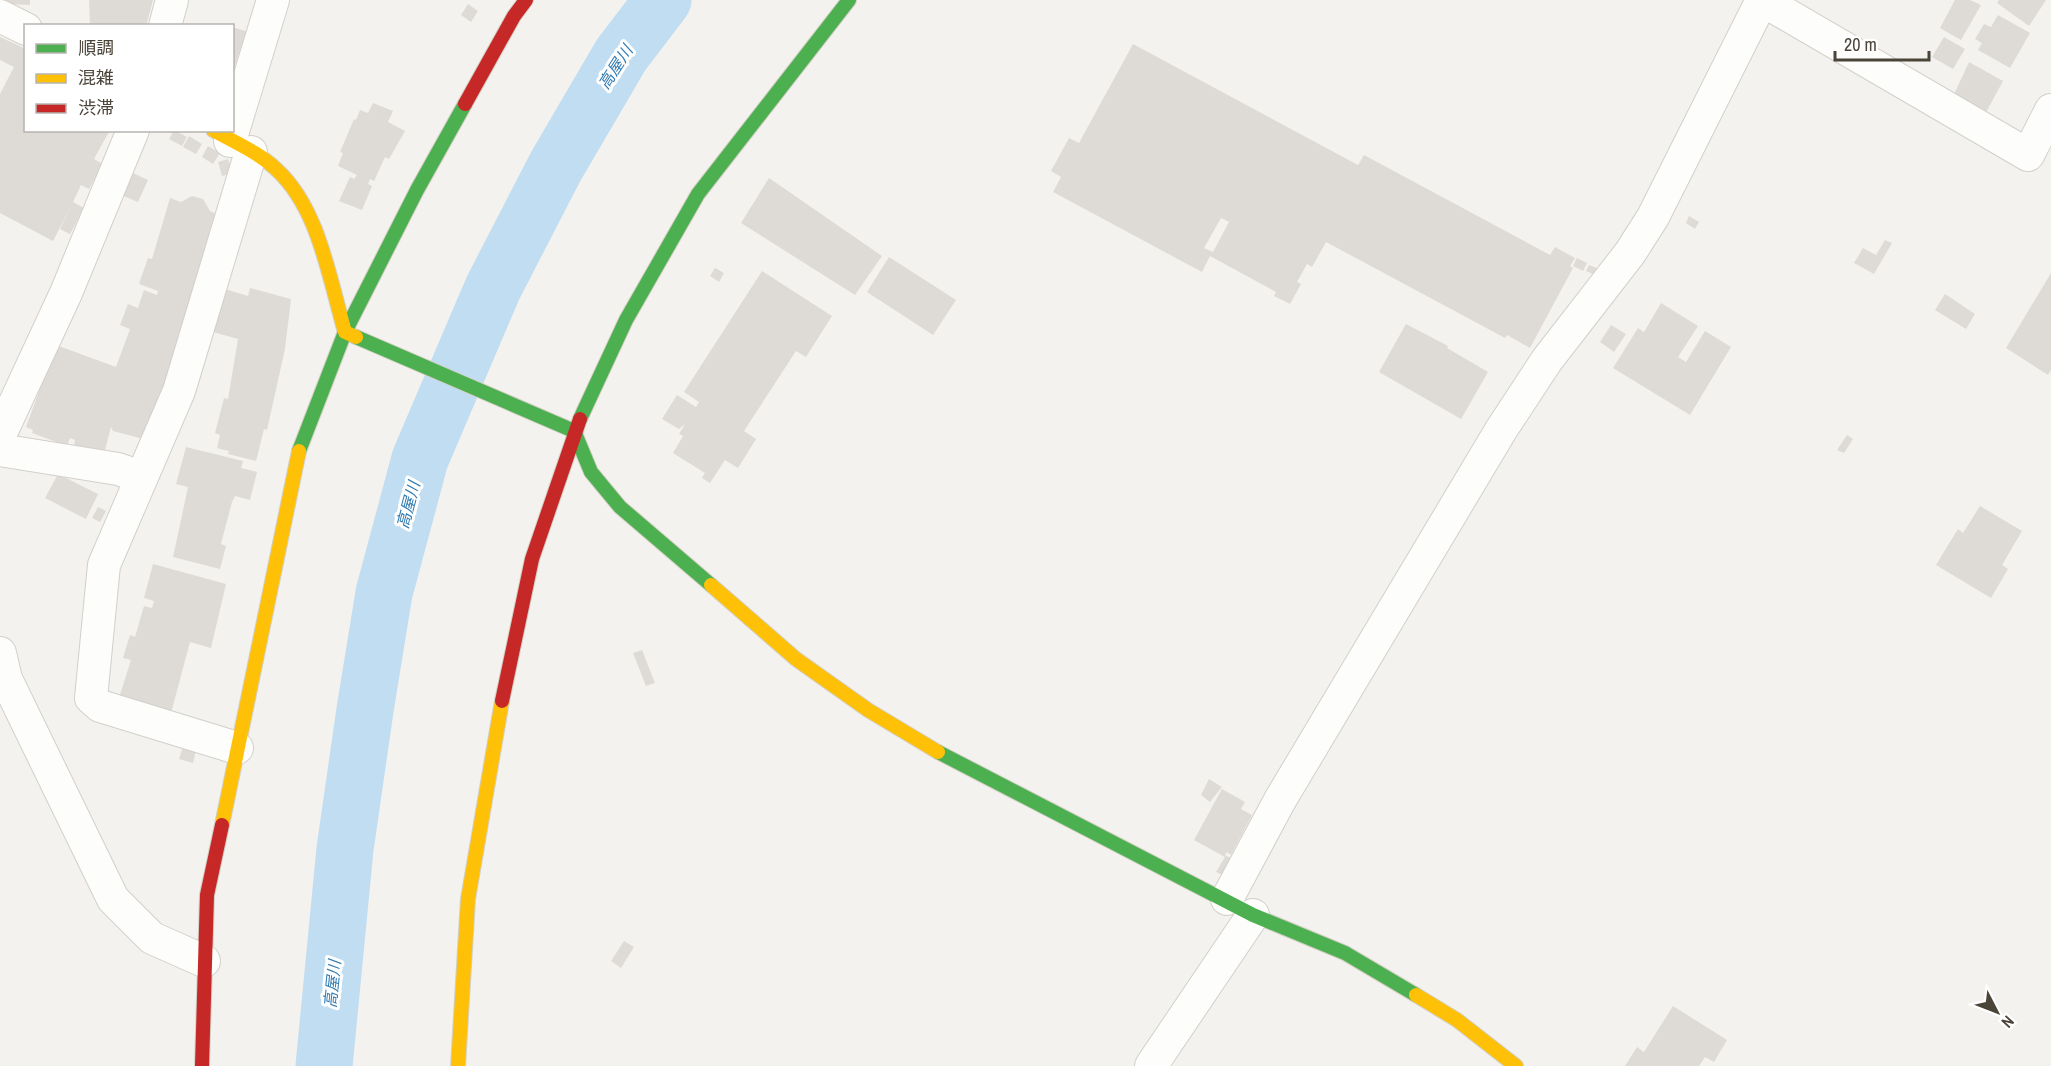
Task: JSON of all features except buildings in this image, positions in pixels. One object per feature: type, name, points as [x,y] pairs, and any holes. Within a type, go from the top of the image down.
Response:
[{"type":"street","points":[[166,24],[172,0]]},
{"type":"street","points":[[237,748],[100,706],[91,698],[104,565],[179,391],[232,141],[273,0]]},
{"type":"street","points":[[202,1066],[207,895],[298,452],[417,190],[514,15],[526,0]]},
{"type":"street","points":[[458,1066],[468,899],[506,676],[532,559],[570,430],[626,320],[698,194],[849,0]]},
{"type":"street","points":[[1151,1066],[1240,907],[1275,809],[1501,430],[1547,360],[1630,253],[1653,217],[1762,0],[2028,155],[2051,111]]},
{"type":"street","points":[[0,16],[24,28]]},
{"type":"street","points":[[0,435],[66,293],[132,132]]},
{"type":"street","points":[[232,141],[277,169],[296,194],[318,241],[351,335],[570,430],[591,472],[620,507],[796,659],[868,710],[944,755],[1240,907],[1345,953],[1457,1020],[1516,1066]]},
{"type":"street","points":[[0,450],[118,469],[141,477]]},
{"type":"street","points":[[0,653],[6,679],[113,898],[152,938],[204,961]]},
{"type":"waterway","name":"高屋川","points":[[324,1066],[345,849],[365,710],[384,593],[420,459],[493,288],[556,166],[621,55],[663,0]]},
{"type":"traffic: fast","points":[[580,419],[626,320],[698,194],[849,0]]},
{"type":"traffic: fast","points":[[299,451],[345,332],[417,190],[465,104]]},
{"type":"traffic: fast","points":[[356,337],[574,431],[591,472],[620,507],[711,585]]},
{"type":"traffic: fast","points":[[938,752],[1253,915],[1345,953],[1416,995]]},
{"type":"traffic: slow","points":[[217,132],[262,157],[291,185],[313,223],[345,332],[356,337]]},
{"type":"traffic: slow","points":[[222,825],[299,451]]},
{"type":"traffic: slow","points":[[711,585],[796,659],[868,710],[938,752]]},
{"type":"traffic: slow","points":[[458,1066],[468,899],[502,701]]},
{"type":"traffic: slow","points":[[1416,995],[1457,1020],[1516,1066]]},
{"type":"traffic: jam","points":[[465,104],[514,16],[526,0]]},
{"type":"traffic: jam","points":[[502,701],[532,559],[580,419]]},
{"type":"traffic: jam","points":[[202,1066],[207,895],[222,825]]}]
